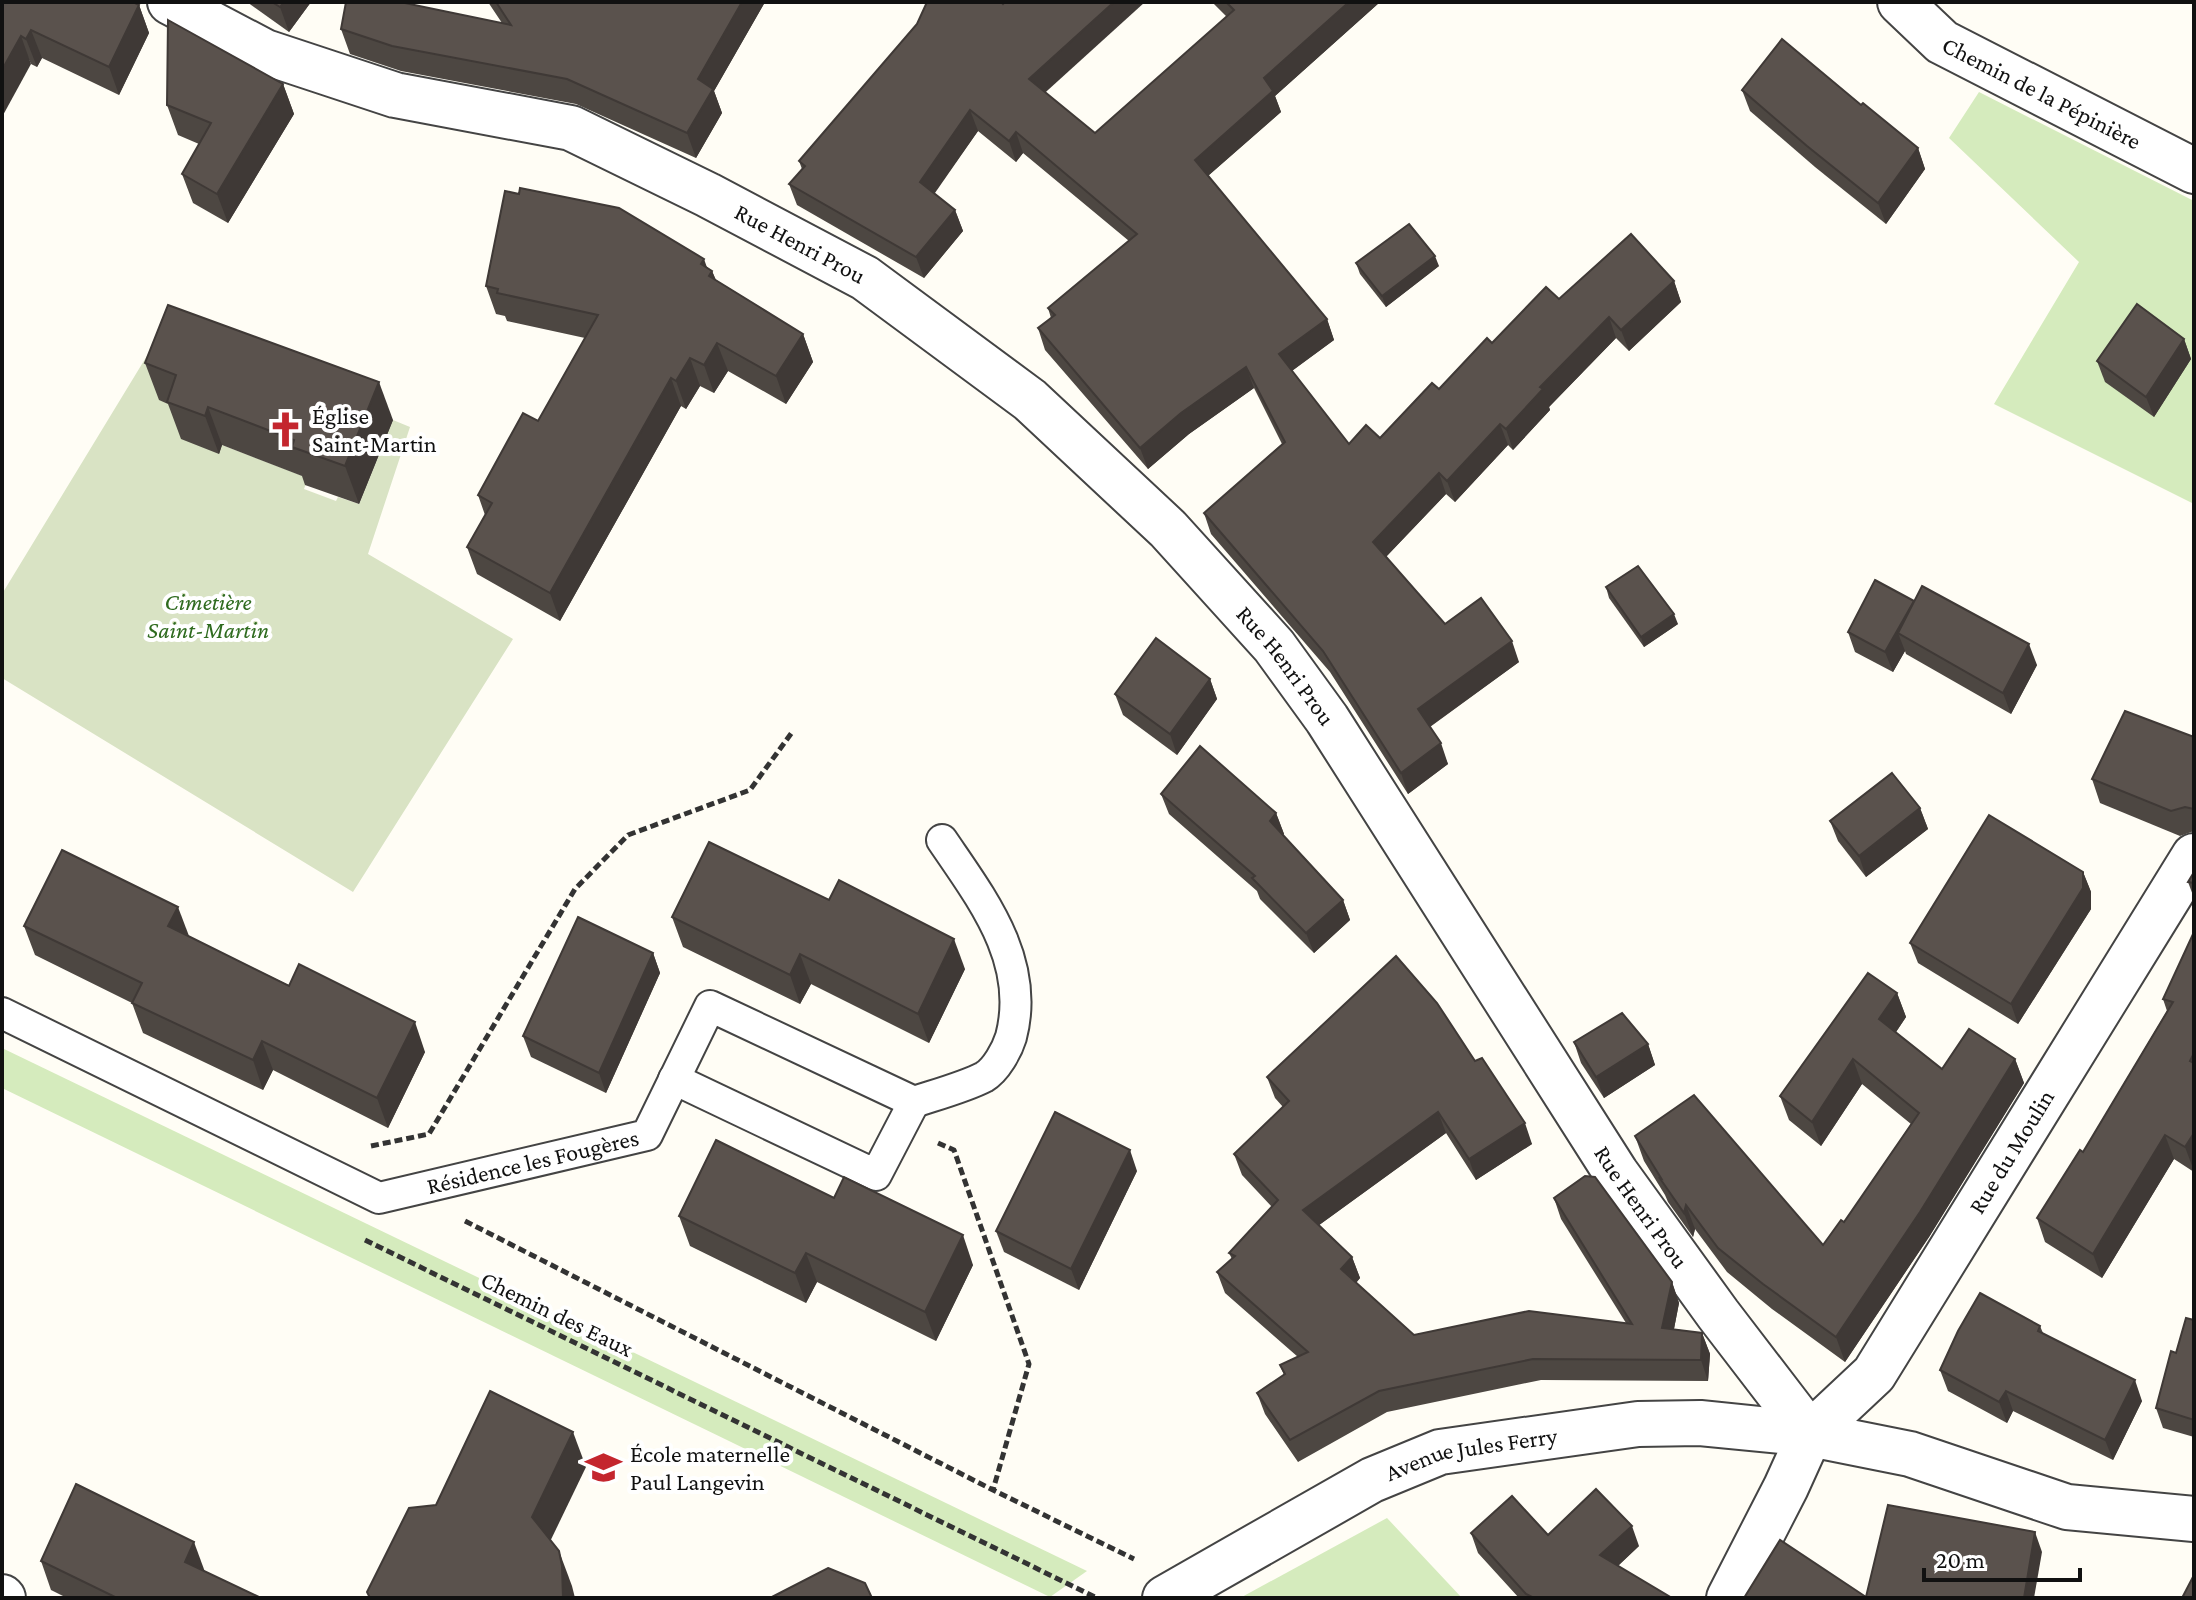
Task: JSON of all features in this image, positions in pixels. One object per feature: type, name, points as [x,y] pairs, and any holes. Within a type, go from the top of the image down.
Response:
[{"type":"street","name":"Rue Henri Prou","points":[[170,2],[265,52],[383,91],[571,128],[708,195],[865,278],[1030,400],[1168,529],[1274,646],[1327,719],[1616,1173],[1810,1434]]},
{"type":"street","name":"Chemin de la Pépinière","points":[[1900,2],[1942,42],[2194,171]]},
{"type":"street","name":"Rue du Moulin","points":[[1810,1434],[1874,1374],[2194,856]]},
{"type":"street","name":"Avenue Jules Ferry","points":[[1154,1582],[1372,1480],[1440,1452],[1638,1424],[1700,1423],[1810,1434]]},
{"type":"street","points":[[1729,1598],[1810,1434],[1910,1454],[2067,1507],[2194,1519]]},
{"type":"lane","points":[[674,1079],[876,1175],[908,1114],[986,1076],[1008,1049],[1015,1021],[1014,972],[993,915],[942,840]]},
{"type":"lane","name":"Résidence les Fougères","points":[[2,1013],[379,1198],[647,1135],[710,1006],[908,1114]]},
{"type":"path","points":[[339,1179],[357,1149],[429,1134],[575,889],[628,835],[750,790],[793,731]]},
{"type":"path","points":[[908,1114],[954,1150],[1029,1364],[993,1490]]},
{"type":"path","points":[[407,1191],[993,1490],[1134,1558],[1154,1582]]},
{"type":"path","name":"Chemin des Eaux","points":[[360,1238],[1097,1598]]},
{"type":"green space","points":[[1979,92],[2194,201],[2194,504],[1994,404],[2079,262],[1949,138]]},
{"type":"green space","name":"Cimetière Saint-Martin","points":[[159,336],[190,413],[222,445],[308,478],[304,489],[336,501],[338,497],[359,504],[393,420],[410,427],[368,554],[513,639],[353,892],[2,678],[2,594]]},
{"type":"green space","points":[[2,1048],[1087,1571],[1050,1597],[2,1088]]},
{"type":"green space","points":[[1387,1518],[1462,1598],[1240,1598]]},
{"type":"building","points":[[2,2],[133,2],[139,5],[109,67],[31,30],[26,39],[21,36],[2,70]]},
{"type":"building","points":[[346,2],[400,2],[511,25],[496,2],[742,2],[698,79],[713,89],[687,133],[567,79],[392,46],[341,29]]},
{"type":"building","points":[[927,2],[1114,2],[1029,79],[1095,133],[1234,10],[1226,2],[1349,2],[1264,78],[1273,91],[1195,160],[1327,319],[1279,354],[1349,444],[1366,425],[1380,438],[1432,383],[1439,389],[1487,338],[1492,343],[1546,287],[1559,299],[1631,234],[1674,281],[1621,330],[1609,317],[1540,387],[1543,389],[1506,429],[1500,424],[1447,481],[1439,473],[1373,542],[1445,624],[1481,598],[1512,641],[1418,709],[1441,743],[1401,773],[1323,651],[1204,513],[1285,442],[1246,367],[1181,413],[1140,448],[1038,328],[1055,315],[1048,308],[1137,234],[1016,132],[1009,141],[970,110],[920,182],[955,210],[916,257],[789,184],[805,166],[799,161],[917,24]]},
{"type":"building","points":[[168,20],[283,84],[217,194],[182,174],[211,123],[167,105]]},
{"type":"building","points":[[1782,39],[1918,148],[1878,203],[1742,90]]},
{"type":"building","points":[[520,188],[619,208],[704,259],[701,264],[712,271],[709,276],[803,334],[776,376],[717,343],[704,365],[690,358],[676,381],[671,378],[550,593],[467,547],[492,503],[478,495],[523,413],[538,421],[598,315],[497,293],[498,289],[486,286],[505,191],[519,194]]},
{"type":"building","points":[[1409,224],[1435,256],[1382,296],[1356,263]]},
{"type":"building","points":[[2137,304],[2184,339],[2146,397],[2097,361]]},
{"type":"building","points":[[168,305],[379,382],[345,466],[292,447],[294,440],[208,407],[205,416],[167,402],[176,375],[145,363]]},
{"type":"building","points":[[1638,566],[1674,614],[1641,637],[1606,587]]},
{"type":"building","points":[[1875,580],[1914,601],[1885,652],[1848,632]]},
{"type":"building","points":[[1922,586],[2029,644],[2003,693],[1898,633]]},
{"type":"building","points":[[1156,638],[1210,679],[1170,734],[1115,694]]},
{"type":"building","points":[[2125,711],[2194,737],[2194,809],[2185,807],[2171,811],[2092,779]]},
{"type":"building","points":[[1200,746],[1276,813],[1270,821],[1343,900],[1306,933],[1252,878],[1255,876],[1161,794]]},
{"type":"building","points":[[1892,773],[1920,808],[1859,856],[1830,821]]},
{"type":"building","points":[[1989,815],[2083,872],[2083,888],[2011,1004],[1910,943]]},
{"type":"building","points":[[709,842],[829,900],[839,880],[954,939],[918,1014],[800,954],[790,975],[672,917]]},
{"type":"building","points":[[62,850],[178,907],[168,926],[289,986],[299,964],[415,1022],[377,1098],[262,1041],[253,1060],[132,1003],[142,983],[24,926]]},
{"type":"building","points":[[578,917],[653,953],[599,1073],[523,1036]]},
{"type":"building","points":[[2194,932],[2194,1053],[2190,1061],[2194,1063],[2194,1133],[2185,1147],[2165,1135],[2093,1254],[2037,1218],[2080,1150],[2083,1152],[2173,1002],[2163,999]]},
{"type":"building","points":[[1396,956],[1437,1003],[1475,1061],[1482,1058],[1525,1123],[1469,1159],[1438,1112],[1303,1210],[1352,1257],[1341,1269],[1414,1335],[1529,1311],[1632,1324],[1554,1198],[1585,1176],[1595,1177],[1672,1282],[1662,1328],[1702,1333],[1701,1360],[1533,1359],[1379,1391],[1290,1440],[1257,1393],[1285,1374],[1280,1365],[1308,1352],[1217,1272],[1235,1256],[1229,1253],[1278,1200],[1234,1154],[1289,1101],[1267,1077]]},
{"type":"building","points":[[1868,973],[1897,993],[1879,1019],[1942,1069],[1969,1029],[2015,1059],[1920,1212],[1836,1337],[1718,1248],[1686,1205],[1684,1213],[1635,1136],[1694,1095],[1823,1245],[1841,1220],[1844,1222],[1919,1113],[1853,1059],[1812,1122],[1780,1096]]},
{"type":"building","points":[[1622,1013],[1648,1044],[1596,1077],[1574,1042]]},
{"type":"building","points":[[1055,1112],[1130,1150],[1071,1269],[996,1231]]},
{"type":"building","points":[[716,1140],[834,1198],[844,1177],[963,1235],[925,1312],[806,1253],[795,1273],[679,1216]]},
{"type":"building","points":[[1980,1293],[2040,1326],[2038,1331],[2135,1380],[2105,1440],[2006,1391],[1999,1402],[1940,1370]]},
{"type":"building","points":[[2186,1318],[2194,1320],[2194,1420],[2156,1408],[2171,1351],[2176,1353]]},
{"type":"building","points":[[490,1391],[573,1432],[532,1517],[559,1551],[563,1598],[370,1598],[367,1592],[409,1508],[436,1505]]},
{"type":"building","points":[[76,1484],[194,1542],[185,1562],[261,1598],[117,1598],[41,1561]]},
{"type":"building","points":[[1596,1489],[1632,1526],[1600,1555],[1672,1598],[1534,1598],[1526,1594],[1471,1533],[1512,1496],[1548,1535]]},
{"type":"building","points":[[1888,1505],[2035,1532],[2024,1598],[1744,1598],[1780,1540],[1866,1597]]},
{"type":"building","points":[[828,1568],[865,1583],[872,1598],[770,1598]]},
{"type":"building","points":[[2194,1575],[2194,1598],[2182,1598]]},
{"type":"place","name":"Église Saint-Martin","points":[[286,430]]},
{"type":"place","name":"École maternelle Paul Langevin","points":[[604,1468]]}]
